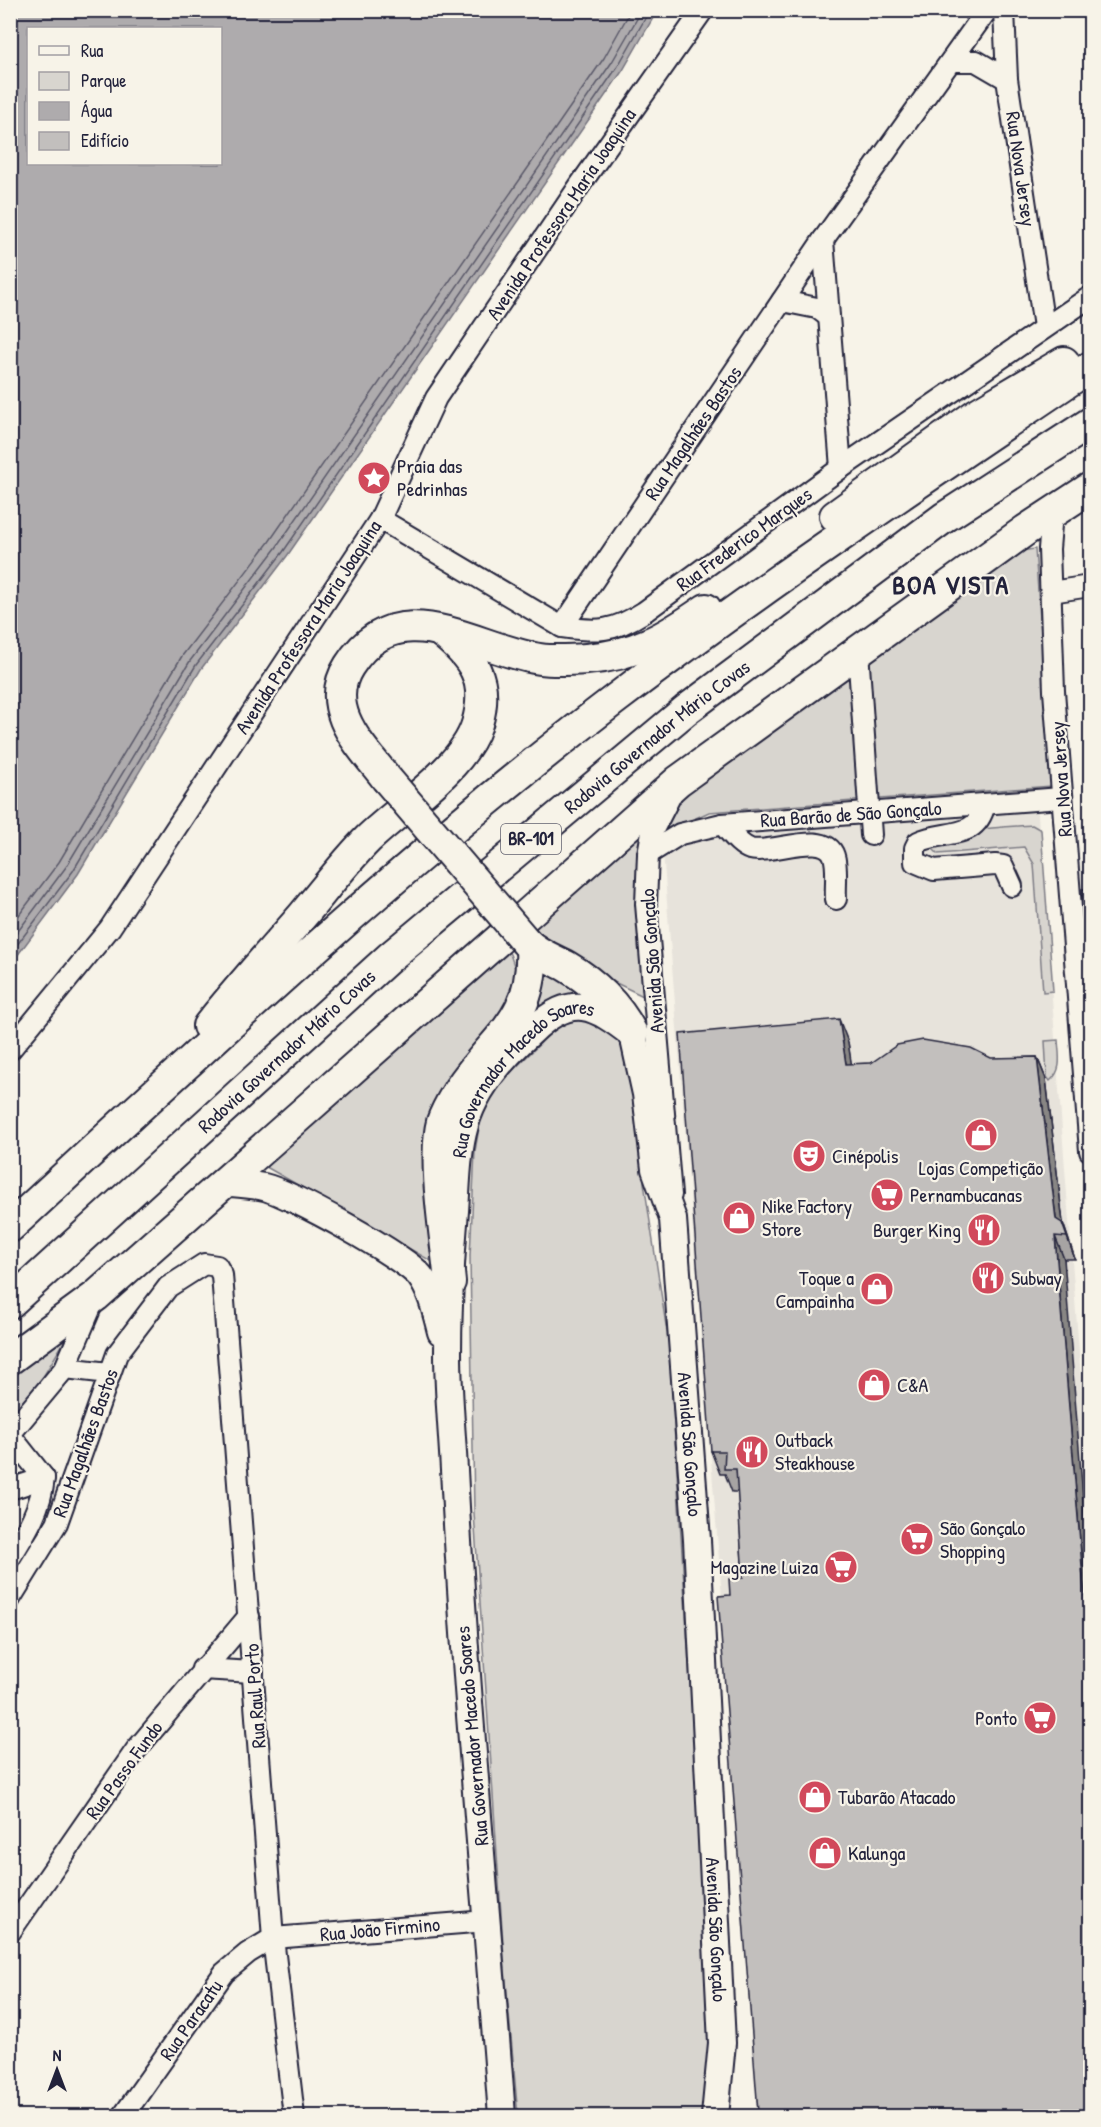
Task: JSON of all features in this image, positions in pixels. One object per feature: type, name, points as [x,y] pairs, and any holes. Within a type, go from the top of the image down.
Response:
[{"type":"highway","points":[[633,1035],[622,1012],[606,995],[580,974],[528,944],[347,729],[342,714],[340,694],[345,672],[355,655],[372,639],[389,630],[412,627],[438,629],[540,659],[586,659],[636,651],[710,607],[978,413],[1090,348]]},
{"type":"highway","name":"BR-101","points":[[10,1227],[156,1092],[270,992],[315,948],[512,782],[616,699],[765,589],[1090,367]]},
{"type":"highway","name":"Rodovia Governador Mário Covas","points":[[10,1303],[390,957],[686,710],[945,516],[1090,423]]},
{"type":"highway","points":[[10,1359],[96,1296],[678,781],[1026,530],[1090,488]]},
{"type":"highway","points":[[156,1092],[213,1020],[367,840],[440,776],[463,750],[477,726],[482,703],[480,679],[464,650],[438,629]]},
{"type":"highway","points":[[450,1282],[439,1148],[442,1122],[450,1104],[471,1072],[511,1025],[523,1007],[530,986],[528,944]]},
{"type":"main road","name":"Rua Governador Macedo Soares","points":[[502,2116],[461,1606],[448,1356],[450,1282],[459,1155],[465,1125],[478,1094],[509,1052],[545,1018],[566,1008],[583,1006],[601,1011],[633,1035],[646,1094],[656,1169],[672,1218]]},
{"type":"main road","name":"Rua Governador Macedo Soares","points":[[223,1182],[264,1187],[292,1197],[396,1257],[419,1275],[431,1296],[448,1356]]},
{"type":"main road","name":"Avenida São Gonçalo","points":[[672,1218],[697,1540],[722,2043],[715,2116]]},
{"type":"street","name":"Avenida Professora Maria Joaquina","points":[[10,1050],[110,928],[380,519],[435,398],[703,10]]},
{"type":"street","name":"Rua Magalhães Bastos","points":[[562,627],[823,240],[987,10]]},
{"type":"street","name":"Rua Nova Jersey","points":[[1004,10],[1007,79],[1044,327]]},
{"type":"street","points":[[952,61],[976,61],[1007,79]]},
{"type":"street","points":[[823,240],[840,468]]},
{"type":"street","name":"Rua Frederico Marques","points":[[380,519],[562,627],[594,631],[612,629],[628,623],[840,468],[1090,297]]},
{"type":"street","points":[[782,301],[817,308],[829,317]]},
{"type":"street","name":"Rua Nova Jersey","points":[[1052,513],[1049,549],[1061,798],[1085,1006],[1090,1151]]},
{"type":"street","points":[[1026,530],[1049,549]]},
{"type":"street","points":[[1051,592],[1090,586]]},
{"type":"street","points":[[858,651],[871,835]]},
{"type":"street","name":"Avenida São Gonçalo","points":[[672,1218],[646,904],[648,854],[652,832],[678,781]]},
{"type":"street","name":"Rua Barão de São Gonçalo","points":[[648,854],[680,834],[722,824],[1061,798]]},
{"type":"street","points":[[985,804],[978,823],[970,828],[918,842],[915,848],[915,862],[934,870],[1003,866],[1012,886]]},
{"type":"street","points":[[722,824],[738,841],[760,851],[812,842],[824,845],[834,856],[836,899]]},
{"type":"street","name":"Rua Magalhães Bastos","points":[[10,1599],[36,1560],[61,1514],[117,1354],[168,1287],[204,1264],[217,1266],[222,1275]]},
{"type":"street","name":"Rua Raul Porto","points":[[222,1275],[273,1938],[294,2116]]},
{"type":"street","points":[[10,1558],[34,1518],[42,1498],[44,1478],[10,1434],[65,1368],[96,1296]]},
{"type":"street","points":[[65,1368],[109,1373]]},
{"type":"street","points":[[10,1489],[44,1478]]},
{"type":"street","name":"Rua Passo Fundo","points":[[10,1932],[136,1750],[249,1616]]},
{"type":"street","points":[[202,1669],[253,1672]]},
{"type":"street","name":"Rua João Firmino","points":[[273,1938],[487,1920]]},
{"type":"street","name":"Rua Paracatu","points":[[123,2116],[224,1974],[248,1953],[273,1938]]},
{"type":"shaded area","name":"São Gonçalo Shopping","points":[[1037,802],[1090,1496],[1090,2116],[763,2116],[662,839]]},
{"type":"green space","points":[[1035,549],[1052,786],[709,812],[663,833],[685,788],[1013,552]]},
{"type":"green space","points":[[647,821],[638,855],[636,889],[643,996],[581,966],[527,928]]},
{"type":"green space","points":[[1032,825],[1041,830],[1053,991],[1043,992],[1034,864],[1024,847],[938,854],[932,848],[940,841],[964,832]]},
{"type":"green space","points":[[504,946],[510,954],[516,971],[512,1000],[434,1106],[445,1269],[261,1164]]},
{"type":"green space","points":[[537,961],[587,998],[565,998],[549,1002],[535,1012],[520,1029]]},
{"type":"green space","points":[[583,1014],[624,1035],[640,1110],[644,1183],[669,1345],[714,2062],[703,2116],[518,2116],[504,1958],[474,1513],[470,1256],[475,1151],[481,1116],[494,1089],[565,1019]]},
{"type":"green space","points":[[1058,1040],[1059,1067],[1050,1081],[1047,1077],[1045,1041]]},
{"type":"green space","points":[[76,1322],[25,1407],[11,1422],[11,1373]]},
{"type":"water","points":[[11,10],[657,11],[623,70],[287,556],[201,669],[78,874],[11,964]]},
{"type":"building","points":[[1082,889],[1090,889],[1090,957],[1089,957]]},
{"type":"building","name":"São Gonçalo Shopping","points":[[839,1019],[846,1064],[871,1063],[897,1045],[923,1040],[971,1048],[991,1058],[1037,1057],[1056,1219],[1062,1223],[1067,1237],[1055,1236],[1090,1664],[1090,2116],[766,2116],[758,2112],[718,1596],[730,1595],[729,1579],[743,1578],[736,1469],[724,1469],[725,1451],[711,1451],[680,1034]]},
{"type":"place","name":"Praia das Pedrinhas","points":[[374,478]]},
{"type":"place","name":"Lojas Competição","points":[[981,1135]]},
{"type":"place","name":"Cinépolis","points":[[809,1156]]},
{"type":"place","name":"Pernambucanas","points":[[887,1195]]},
{"type":"place","name":"Nike Factory Store","points":[[739,1218]]},
{"type":"place","name":"Burger King","points":[[984,1230]]},
{"type":"place","name":"Subway","points":[[988,1278]]},
{"type":"place","name":"Toque a Campainha","points":[[877,1289]]},
{"type":"place","name":"C&A","points":[[874,1385]]},
{"type":"place","name":"Outback Steakhouse","points":[[752,1452]]},
{"type":"place","name":"São Gonçalo Shopping","points":[[917,1539]]},
{"type":"place","name":"Magazine Luiza","points":[[841,1567]]},
{"type":"place","name":"Ponto","points":[[1040,1718]]},
{"type":"place","name":"Tubarão Atacado","points":[[815,1797]]},
{"type":"place","name":"Kalunga","points":[[825,1853]]},
{"type":"district","name":"BOA VISTA","points":[[951,585]]}]
